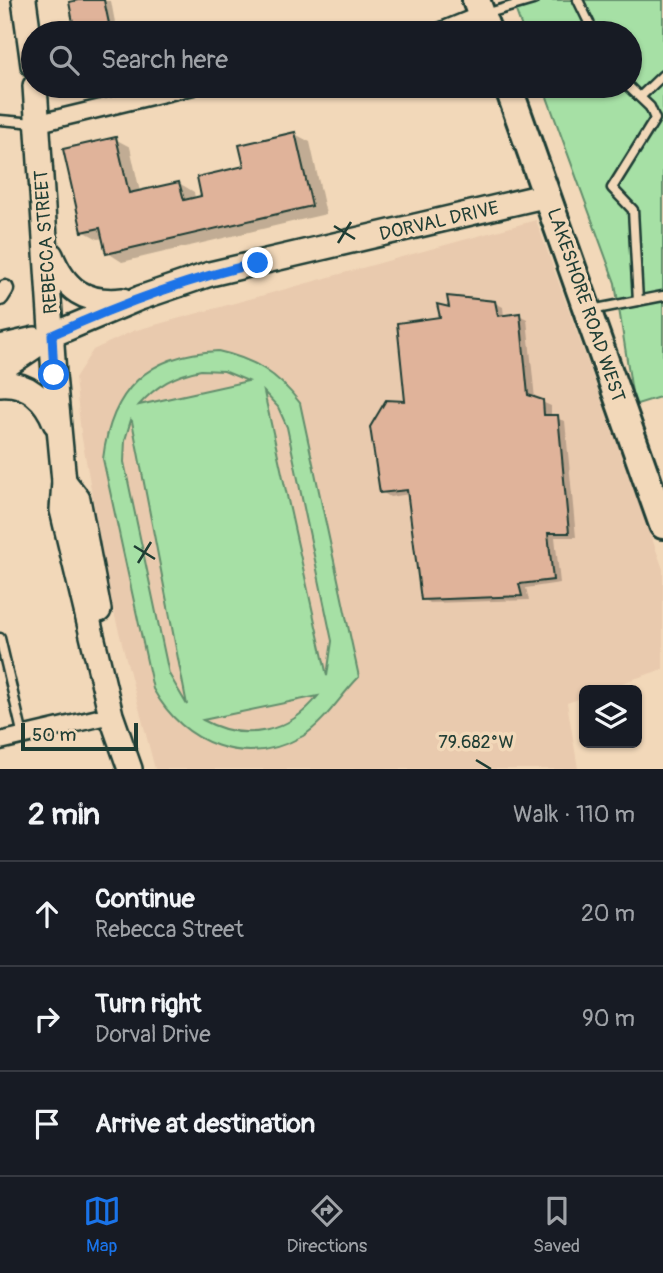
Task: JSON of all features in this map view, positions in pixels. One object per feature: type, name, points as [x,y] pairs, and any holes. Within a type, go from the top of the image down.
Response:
[{"type":"main road","points":[[24,0],[27,21]]},
{"type":"main road","name":"REBECCA STREET","points":[[36,98],[64,481],[62,510],[111,715],[130,769]]},
{"type":"main road","name":"LAKESHORE ROAD WEST","points":[[512,98],[663,525]]},
{"type":"main road","name":"DORVAL DRIVE","points":[[0,348],[52,335],[140,298],[210,274],[548,195]]},
{"type":"main road","points":[[45,240],[64,282],[76,294],[106,301],[140,298]]},
{"type":"main road","name":"DORVAL DRIVE","points":[[0,370],[52,335]]},
{"type":"main road","points":[[0,384],[16,383],[36,395],[52,416],[61,438]]},
{"type":"main road","name":"REBECCA STREET","points":[[64,481],[78,499],[97,600],[136,755],[136,769]]},
{"type":"street","points":[[39,123],[143,98]]},
{"type":"street","points":[[0,741],[111,715]]},
{"type":"lane","points":[[482,16],[533,0]]},
{"type":"lane","points":[[578,0],[588,21]]},
{"type":"lane","points":[[642,95],[663,75]]},
{"type":"lane","points":[[638,301],[633,210],[612,188],[655,119],[650,107],[641,98]]},
{"type":"lane","points":[[0,120],[39,123]]},
{"type":"lane","points":[[588,311],[663,296]]},
{"type":"lane","points":[[0,638],[23,736]]},
{"type":"shaded area","points":[[536,220],[663,569],[663,669],[617,685],[579,685],[579,699],[567,703],[578,769],[155,769],[112,605],[81,433],[75,378],[93,350],[133,331]]},
{"type":"green space","points":[[512,0],[663,0],[663,396],[634,405],[615,283],[547,98],[642,98],[642,21],[520,21]]},
{"type":"green space","points":[[218,351],[254,363],[283,383],[300,403],[359,677],[311,730],[281,746],[238,750],[218,746],[181,724],[153,689],[103,459],[114,413],[124,395],[137,380],[153,368],[172,359]],"holes":[[[224,371],[248,381],[139,405],[160,386],[192,372]],[[264,392],[278,407],[287,427],[332,641],[327,676]],[[131,420],[187,705],[169,674],[124,462],[125,440]],[[318,696],[294,719],[265,730],[235,731],[203,720]]]},
{"type":"building","points":[[104,0],[108,21],[73,21],[69,2]]},
{"type":"building","points":[[295,132],[312,206],[106,254],[100,228],[82,232],[63,149],[116,137],[129,193],[179,182],[184,200],[201,196],[197,177],[244,166],[239,145]]},
{"type":"building","points":[[447,296],[495,301],[498,316],[520,313],[528,395],[543,400],[544,415],[558,415],[569,533],[548,533],[553,580],[519,584],[522,596],[421,600],[407,490],[380,493],[370,427],[386,400],[405,401],[397,323],[440,317],[437,304],[449,307]]},
{"type":"route","points":[[54,375],[52,335],[140,298],[210,274],[258,263]]}]
